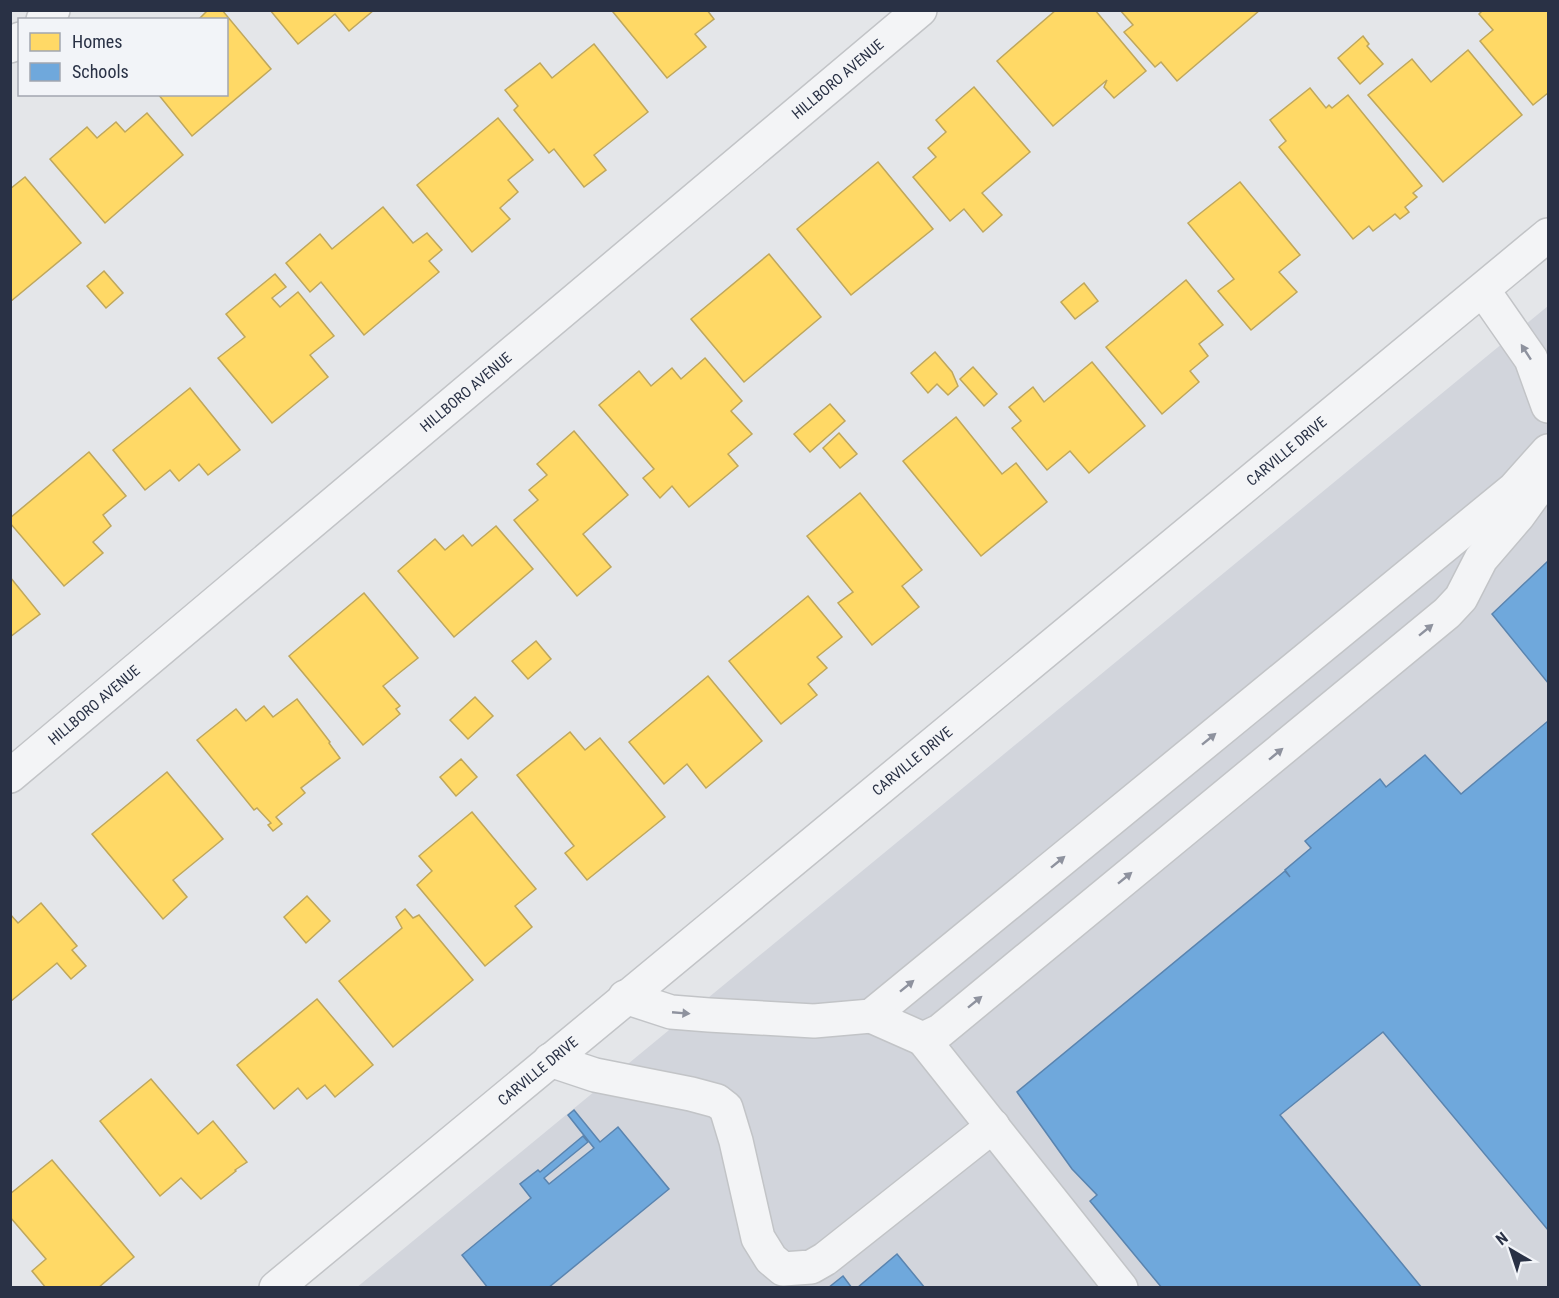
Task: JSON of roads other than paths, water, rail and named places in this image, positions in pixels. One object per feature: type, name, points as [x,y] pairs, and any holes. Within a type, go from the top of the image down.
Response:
[{"type":"street","name":"HILLBORO AVENUE","points":[[10,777],[920,10]]},
{"type":"street","name":"CARVILLE DRIVE","points":[[276,1287],[1548,235]]},
{"type":"street","points":[[1483,290],[1532,359],[1548,406]]},
{"type":"street","points":[[871,1016],[1505,497],[1548,454]]},
{"type":"street","points":[[923,1039],[940,1031],[1447,613],[1461,598],[1481,559],[1518,516],[1539,487],[1548,454]]},
{"type":"street","points":[[625,997],[671,1012],[814,1021],[871,1016],[923,1039],[1121,1287]]},
{"type":"street","points":[[550,1060],[595,1075],[717,1101],[726,1108],[736,1141],[758,1238],[771,1259],[783,1269],[811,1267],[825,1259],[993,1125]]}]
